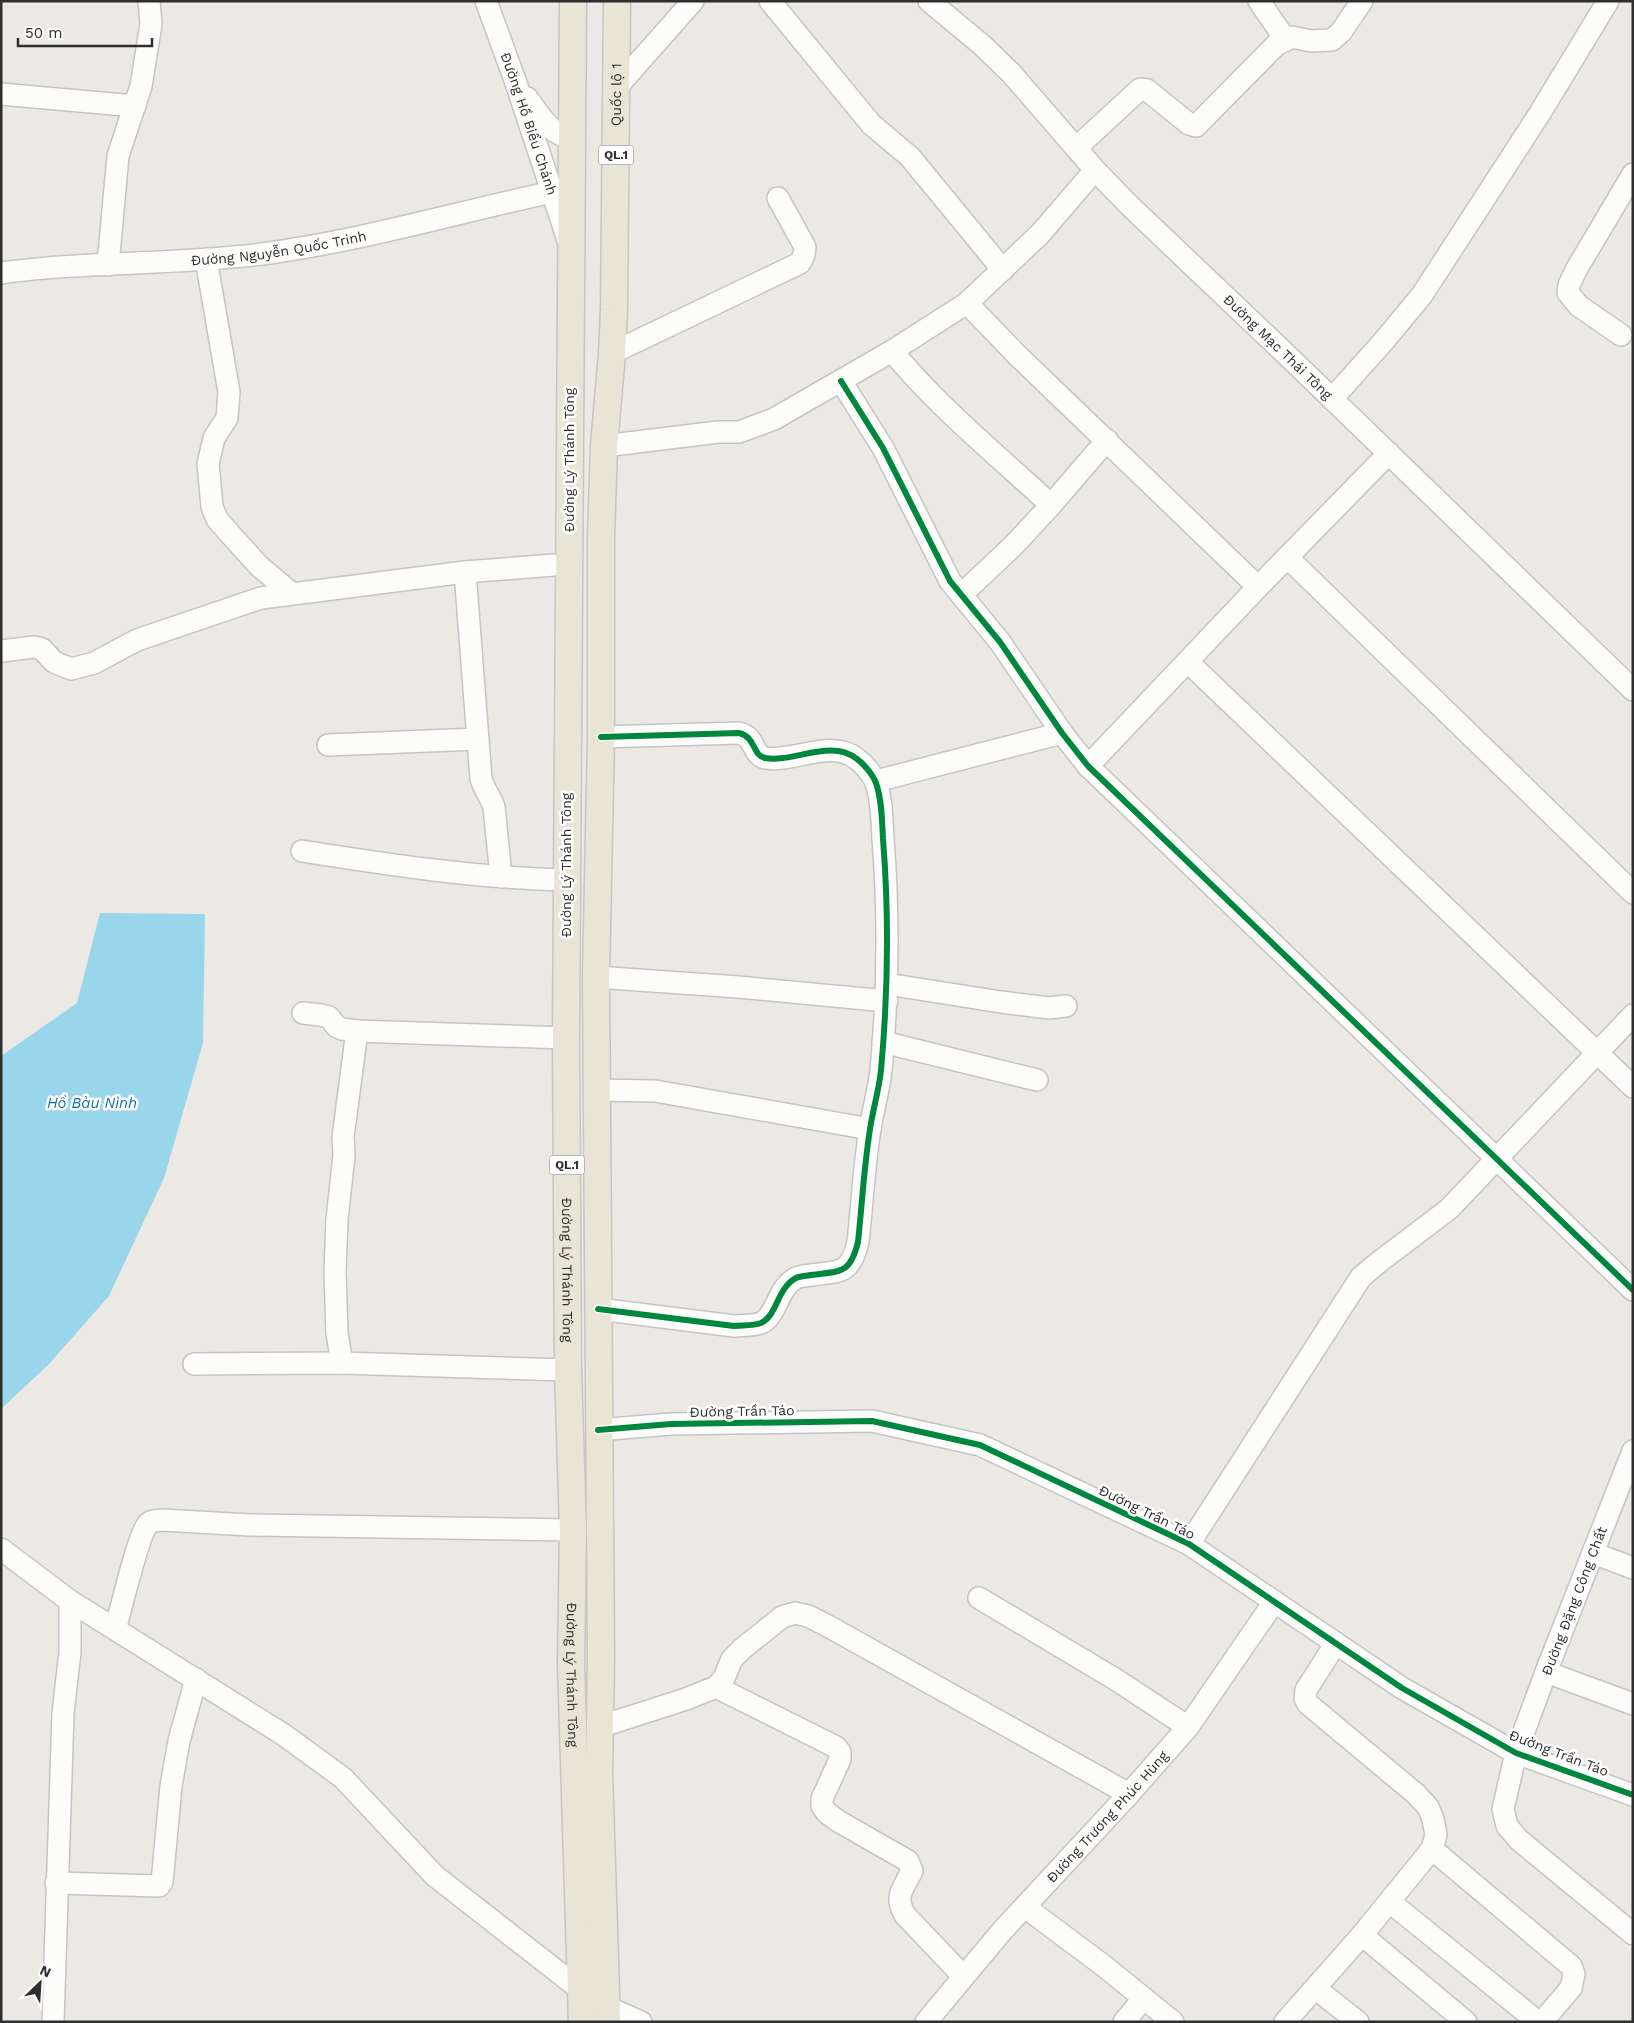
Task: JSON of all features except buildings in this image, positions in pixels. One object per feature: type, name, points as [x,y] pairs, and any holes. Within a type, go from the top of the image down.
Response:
[{"type":"main road","name":"QL.1","points":[[571,248],[573,1]]},
{"type":"main road","name":"Quốc lộ 1","points":[[614,310],[617,1]]},
{"type":"main road","name":"Đường Lý Thánh Tông","points":[[571,248],[566,880],[568,1370],[573,1530],[571,1664],[582,2022]]},
{"type":"main road","name":"Đường Lý Thánh Tông","points":[[607,2014],[599,1772],[599,1367],[596,977],[604,446],[614,310]]},
{"type":"main road","points":[[568,1370],[599,1367]]},
{"type":"street","points":[[108,265],[118,156],[141,86],[151,24],[149,1]]},
{"type":"street","name":"Đường Hồ Biểu Chánh","points":[[486,1],[516,83],[571,248]]},
{"type":"street","points":[[616,88],[693,1]]},
{"type":"street","points":[[770,1],[871,124],[910,157],[1003,270]]},
{"type":"street","name":"Đường Mạc Thái Tông","points":[[929,1],[1011,72],[1095,170],[1169,244],[1389,453],[1633,690]]},
{"type":"street","points":[[1259,1],[1285,39]]},
{"type":"street","points":[[1076,148],[1140,89],[1146,90],[1189,124],[1196,126],[1276,45],[1292,37],[1311,41],[1332,40],[1341,32],[1362,1]]},
{"type":"street","points":[[1332,399],[1422,295],[1540,113],[1608,1]]},
{"type":"street","points":[[516,83],[554,132],[563,137],[572,138]]},
{"type":"street","points":[[1,94],[135,106]]},
{"type":"street","points":[[604,446],[718,432],[739,432],[774,419],[892,351],[967,303],[1040,234],[1095,170]]},
{"type":"street","points":[[1621,335],[1579,306],[1568,293],[1569,285],[1576,270],[1633,174]]},
{"type":"street","name":"Đường Nguyễn Quốc Trinh","points":[[1,274],[46,267],[206,259],[292,250],[367,236],[552,192]]},
{"type":"street","points":[[612,353],[800,263],[805,246],[778,198]]},
{"type":"street","points":[[206,259],[229,392],[227,418],[214,438],[208,464],[212,507],[216,519],[259,566],[291,593]]},
{"type":"street","points":[[967,303],[1016,354],[1258,587]]},
{"type":"street","points":[[892,351],[947,410],[1052,505]]},
{"type":"street","points":[[841,381],[883,448],[910,498],[945,572],[1000,642],[1062,733],[1088,766],[1633,1290]]},
{"type":"street","points":[[962,594],[1013,546],[1052,505],[1107,440]]},
{"type":"street","points":[[1088,766],[1258,587],[1389,453]]},
{"type":"street","points":[[1287,557],[1633,892]]},
{"type":"street","points":[[1,651],[34,647],[42,649],[54,662],[72,669],[94,663],[137,640],[261,598],[465,572],[554,565]]},
{"type":"street","points":[[465,572],[481,779],[484,790],[491,798],[494,806],[501,877]]},
{"type":"street","points":[[1188,662],[1633,1087]]},
{"type":"street","points":[[598,1309],[734,1326],[752,1325],[762,1322],[769,1317],[786,1286],[797,1277],[840,1271],[847,1267],[854,1258],[858,1242],[870,1129],[881,1072],[887,992],[886,876],[880,798],[876,781],[857,759],[849,754],[826,751],[771,758],[762,757],[758,754],[751,739],[746,734],[739,733],[601,737]]},
{"type":"street","points":[[876,781],[1062,733]]},
{"type":"street","points":[[328,745],[478,739]]},
{"type":"street","points":[[302,851],[440,872],[566,880]]},
{"type":"street","points":[[596,977],[738,987],[887,992],[1049,1008],[1066,1006]]},
{"type":"street","points":[[303,1013],[329,1017],[336,1026],[342,1029],[357,1031],[566,1038]]},
{"type":"street","points":[[1189,1544],[1361,1278],[1449,1209],[1633,1015]]},
{"type":"street","points":[[342,1363],[337,1333],[335,1272],[337,1219],[344,1156],[343,1137],[357,1031]]},
{"type":"street","points":[[883,1042],[1037,1080]]},
{"type":"street","points":[[596,1090],[670,1094],[870,1129]]},
{"type":"street","points":[[194,1364],[342,1363],[568,1370]]},
{"type":"street","name":"Đường Trần Táo","points":[[598,1430],[671,1424],[872,1421],[980,1445],[1189,1544],[1402,1688],[1516,1753],[1633,1795]]},
{"type":"street","name":"Đường Đặng Công Chất","points":[[1633,1450],[1516,1753],[1503,1809],[1507,1826],[1536,1856],[1633,1934]]},
{"type":"street","points":[[115,1629],[138,1548],[146,1526],[150,1522],[162,1520],[250,1525],[573,1530]]},
{"type":"street","points":[[1,1548],[70,1601],[284,1735],[343,1778],[435,1876],[582,1990]]},
{"type":"street","points":[[1593,1553],[1633,1568]]},
{"type":"street","points":[[979,1598],[1115,1679],[1188,1727]]},
{"type":"street","points":[[53,2022],[56,1883],[63,1713],[70,1652],[70,1601]]},
{"type":"street","name":"Đường Trương Phúc Hùng","points":[[926,2022],[963,1976],[1188,1727],[1274,1602]]},
{"type":"street","points":[[600,1727],[686,1699],[716,1687],[724,1678],[732,1659],[742,1649],[782,1617],[795,1614],[808,1616],[826,1625],[1129,1794]]},
{"type":"street","points":[[1285,2022],[1390,1902],[1432,1849],[1436,1835],[1433,1819],[1428,1807],[1416,1794],[1308,1704],[1305,1698],[1306,1690],[1336,1643]]},
{"type":"street","points":[[1546,1672],[1633,1704]]},
{"type":"street","points":[[56,1883],[159,1886],[162,1882],[171,1786],[185,1715],[196,1679]]},
{"type":"street","points":[[716,1687],[836,1747],[840,1752],[840,1759],[822,1800],[822,1806],[827,1813],[838,1821],[908,1861],[912,1871],[899,1900],[901,1907],[905,1915],[963,1976]]},
{"type":"street","points":[[1390,1902],[1540,2022],[1571,1988],[1574,1974],[1570,1966],[1432,1849]]},
{"type":"street","points":[[1025,1907],[1173,2022]]},
{"type":"street","points":[[1362,1935],[1466,2022]]},
{"type":"street","points":[[1315,1988],[1358,2022]]},
{"type":"street","points":[[1124,2022],[1144,1998]]},
{"type":"street","points":[[607,2014],[641,2022]]},
{"type":"water","name":"Hồ Bàu Nình","points":[[100,913],[205,914],[203,1043],[164,1178],[109,1296],[49,1364],[1,1409],[1,1056],[77,1003]]},
{"type":"cycle path","points":[[841,381],[883,448],[950,581],[1000,642],[1062,733],[1088,766],[1633,1290]]},
{"type":"cycle path","points":[[598,1309],[734,1326],[755,1325],[761,1323],[771,1314],[785,1288],[796,1278],[837,1272],[847,1266],[855,1253],[858,1242],[868,1143],[880,1077],[887,954],[881,803],[875,780],[857,759],[847,753],[836,751],[812,752],[776,759],[765,758],[758,753],[748,738],[739,733],[601,737]]},
{"type":"cycle path","points":[[598,1430],[671,1424],[872,1421],[980,1445],[1189,1544],[1402,1688],[1516,1753],[1633,1795]]}]
